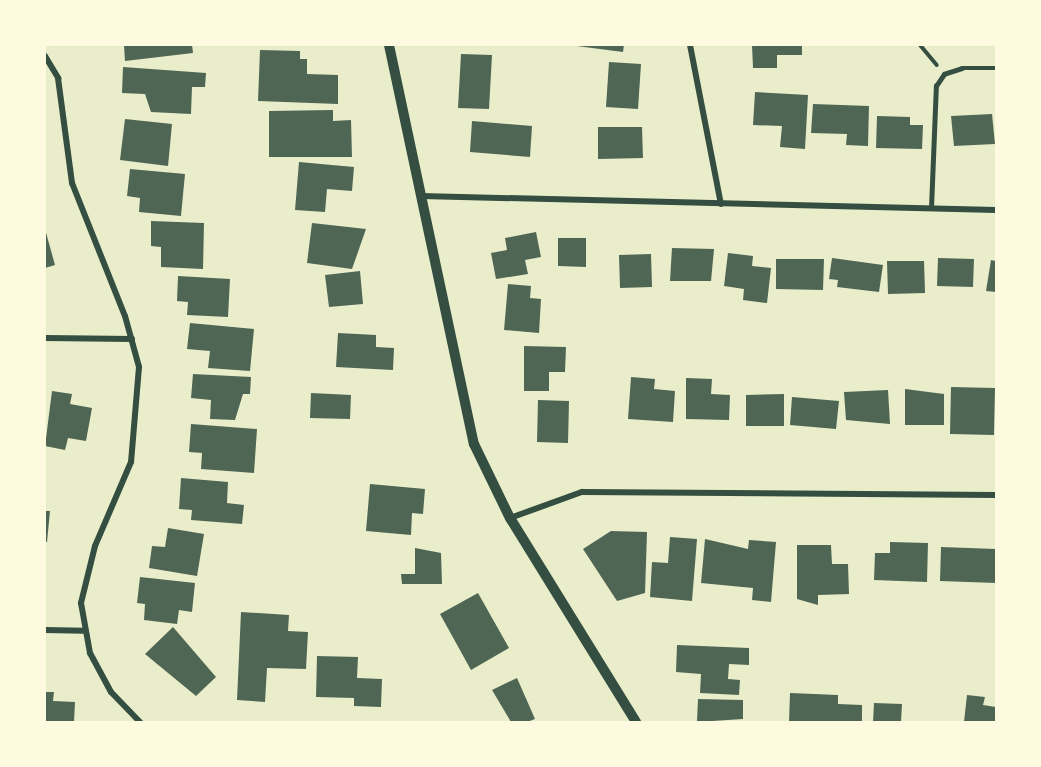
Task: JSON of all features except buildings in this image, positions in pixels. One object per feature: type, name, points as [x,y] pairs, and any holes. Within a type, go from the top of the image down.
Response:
[{"type":"street","points":[[389,45],[474,444],[510,518],[636,722]]},
{"type":"street","points":[[690,45],[721,204]]},
{"type":"street","points":[[45,56],[58,78],[72,183],[132,339],[139,367],[136,432],[124,483],[87,570],[84,631],[111,692],[140,722]]},
{"type":"street","points":[[420,196],[996,210]]},
{"type":"street","points":[[45,338],[132,339]]},
{"type":"street","points":[[510,518],[582,492],[996,495]]},
{"type":"street","points":[[45,630],[84,631]]},
{"type":"lane","points":[[931,208],[936,86],[944,74],[996,68]]},
{"type":"path","points":[[921,45],[944,74]]}]
